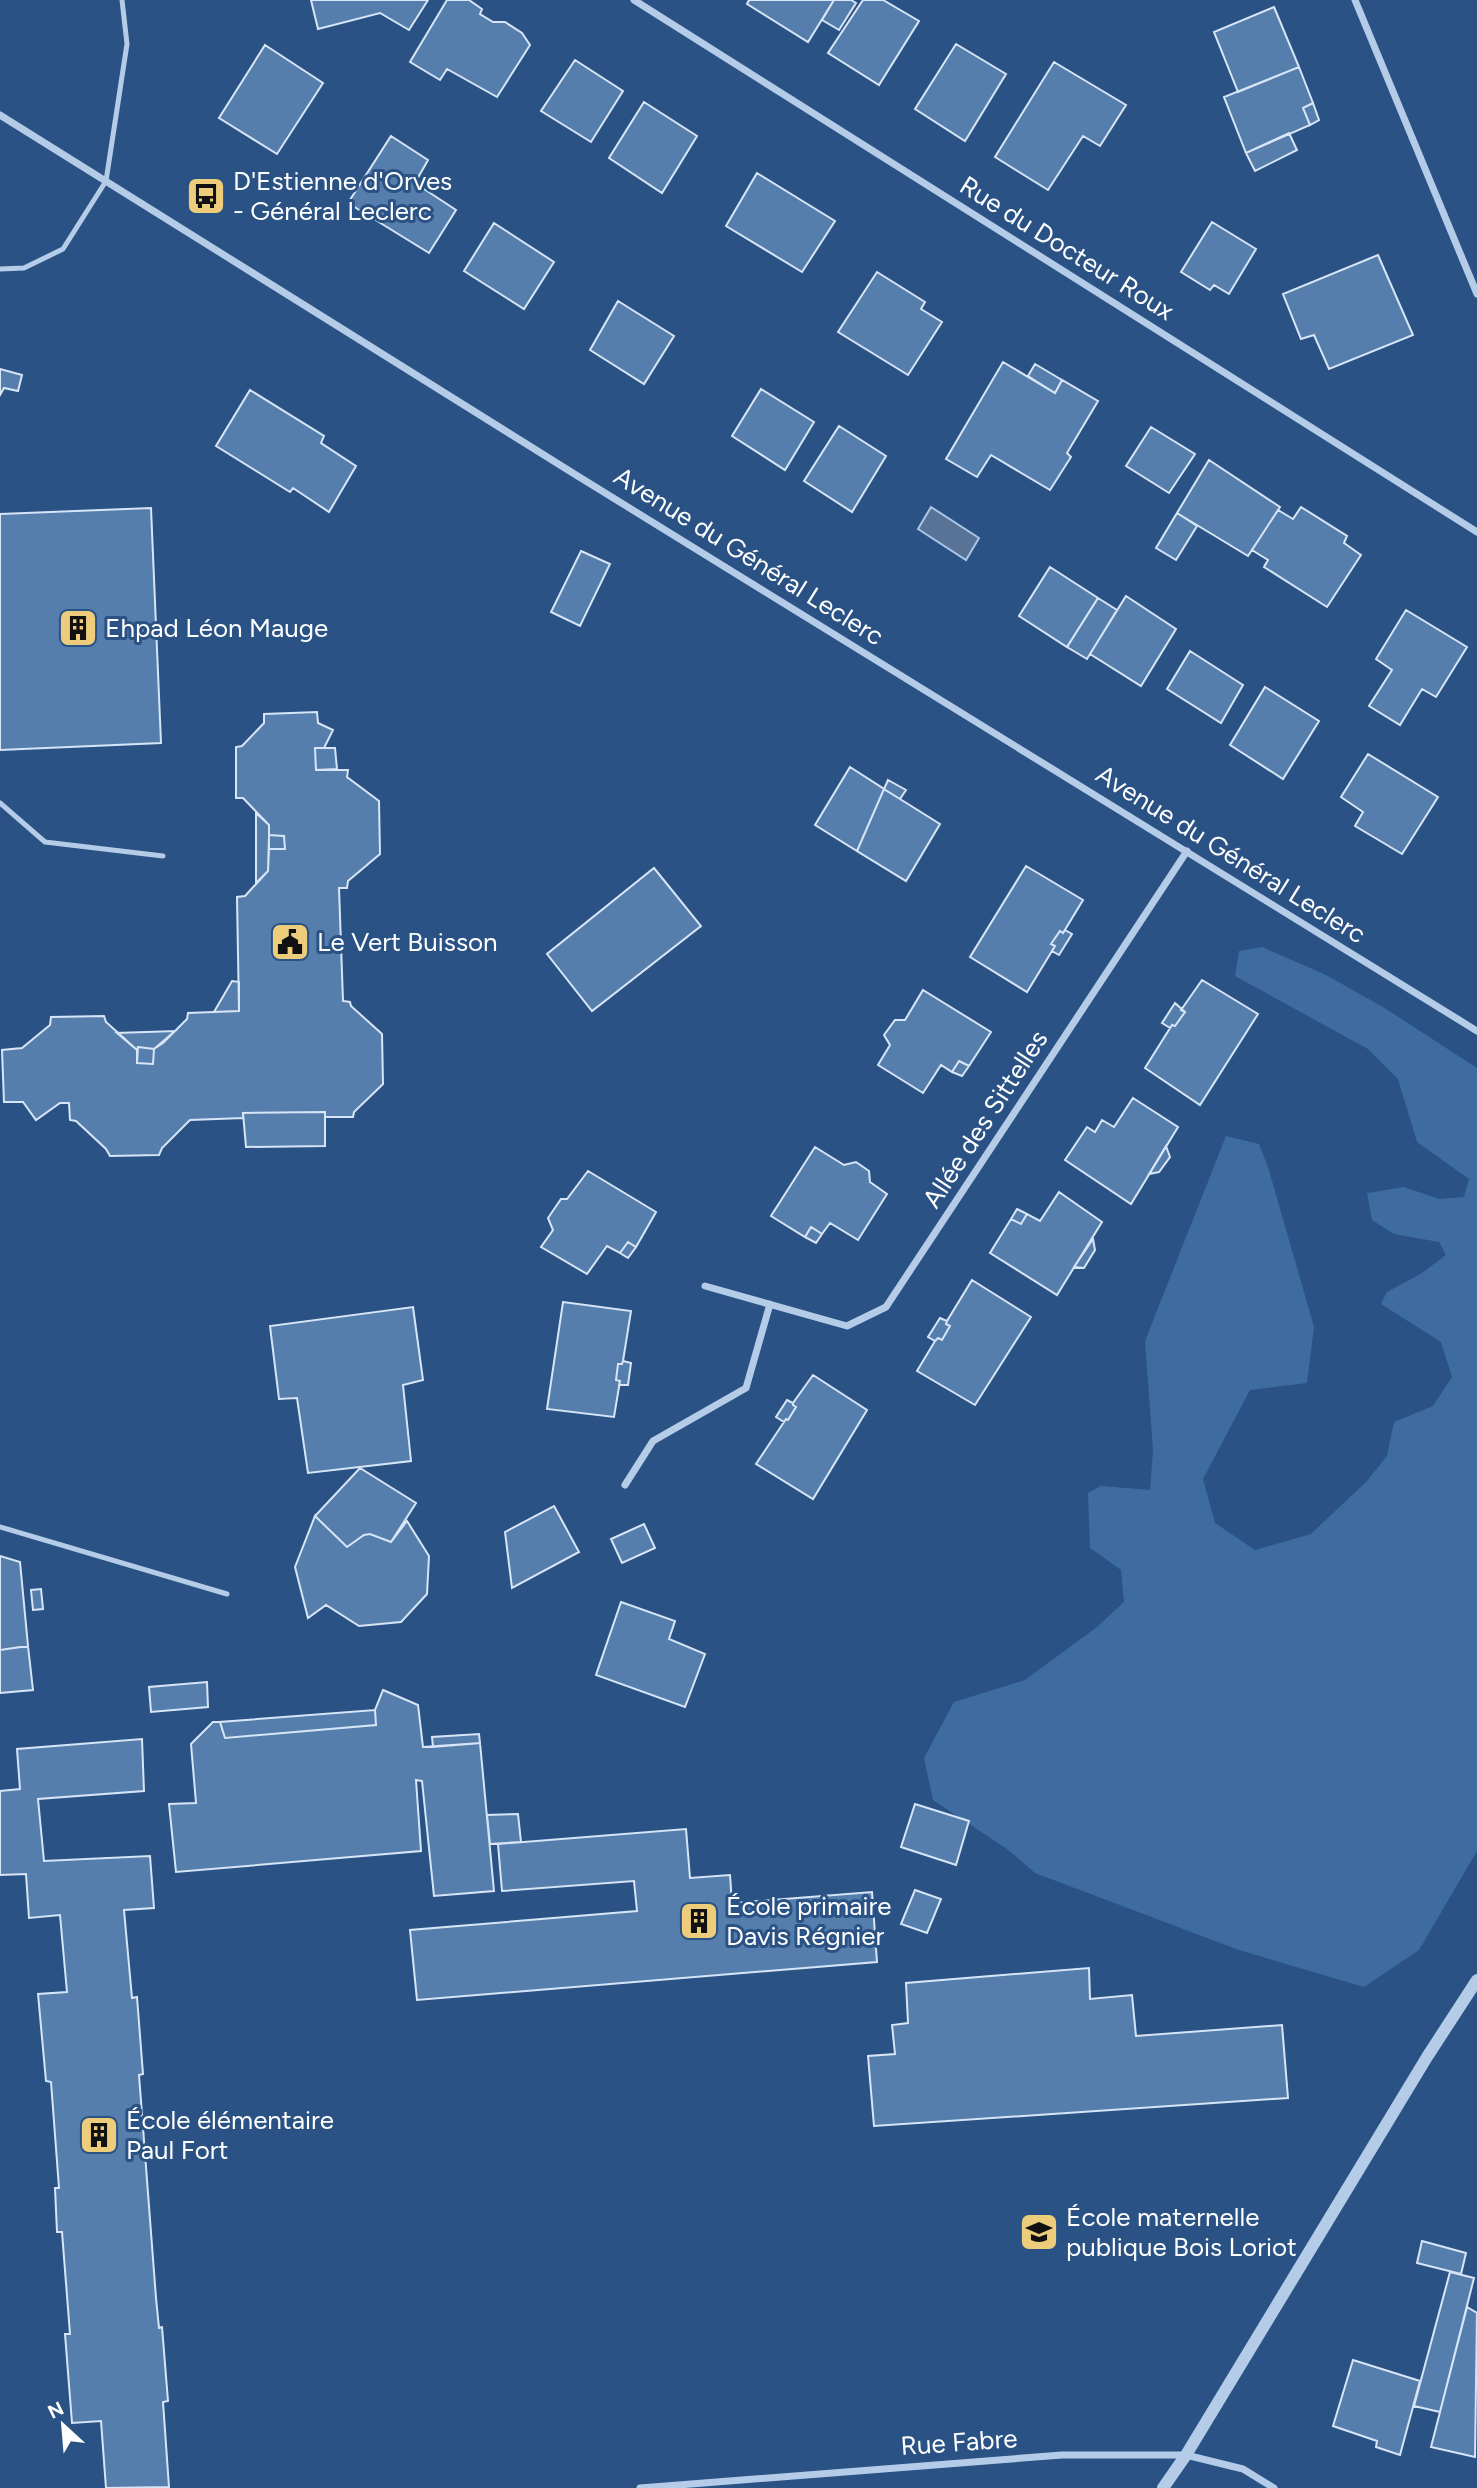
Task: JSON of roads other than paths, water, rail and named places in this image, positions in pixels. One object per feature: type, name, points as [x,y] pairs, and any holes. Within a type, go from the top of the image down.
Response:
[{"type":"street","name":"Rue du Docteur Roux","points":[[634,0],[1477,533]]},
{"type":"street","points":[[1355,0],[1477,294]]},
{"type":"street","name":"Avenue du Général Leclerc","points":[[0,115],[576,475],[1477,1031]]},
{"type":"street","name":"Allée des Sittelles","points":[[705,1286],[847,1326],[886,1307],[1187,851]]},
{"type":"street","points":[[625,1485],[653,1441],[747,1388],[770,1304]]},
{"type":"street","points":[[1163,2488],[1186,2455],[1420,2068],[1477,1980]]},
{"type":"street","name":"Rue Fabre","points":[[640,2488],[1062,2455],[1186,2455],[1243,2469],[1274,2488]]},
{"type":"lane","points":[[0,269],[24,268],[63,249],[106,181],[127,44],[122,0]]},
{"type":"lane","points":[[0,803],[45,842],[163,856]]},
{"type":"lane","points":[[0,1527],[228,1594]]},
{"type":"place","name":"D'Estienne d'Orves - Général Leclerc","points":[[206,196]]},
{"type":"place","name":"Ehpad Léon Mauge","points":[[78,628]]},
{"type":"place","name":"Le Vert Buisson","points":[[290,942]]},
{"type":"place","name":"École primaire Davis Régnier","points":[[699,1921]]},
{"type":"place","name":"École élémentaire Paul Fort","points":[[99,2135]]},
{"type":"place","name":"École maternelle publique Bois Loriot","points":[[1039,2232]]}]
